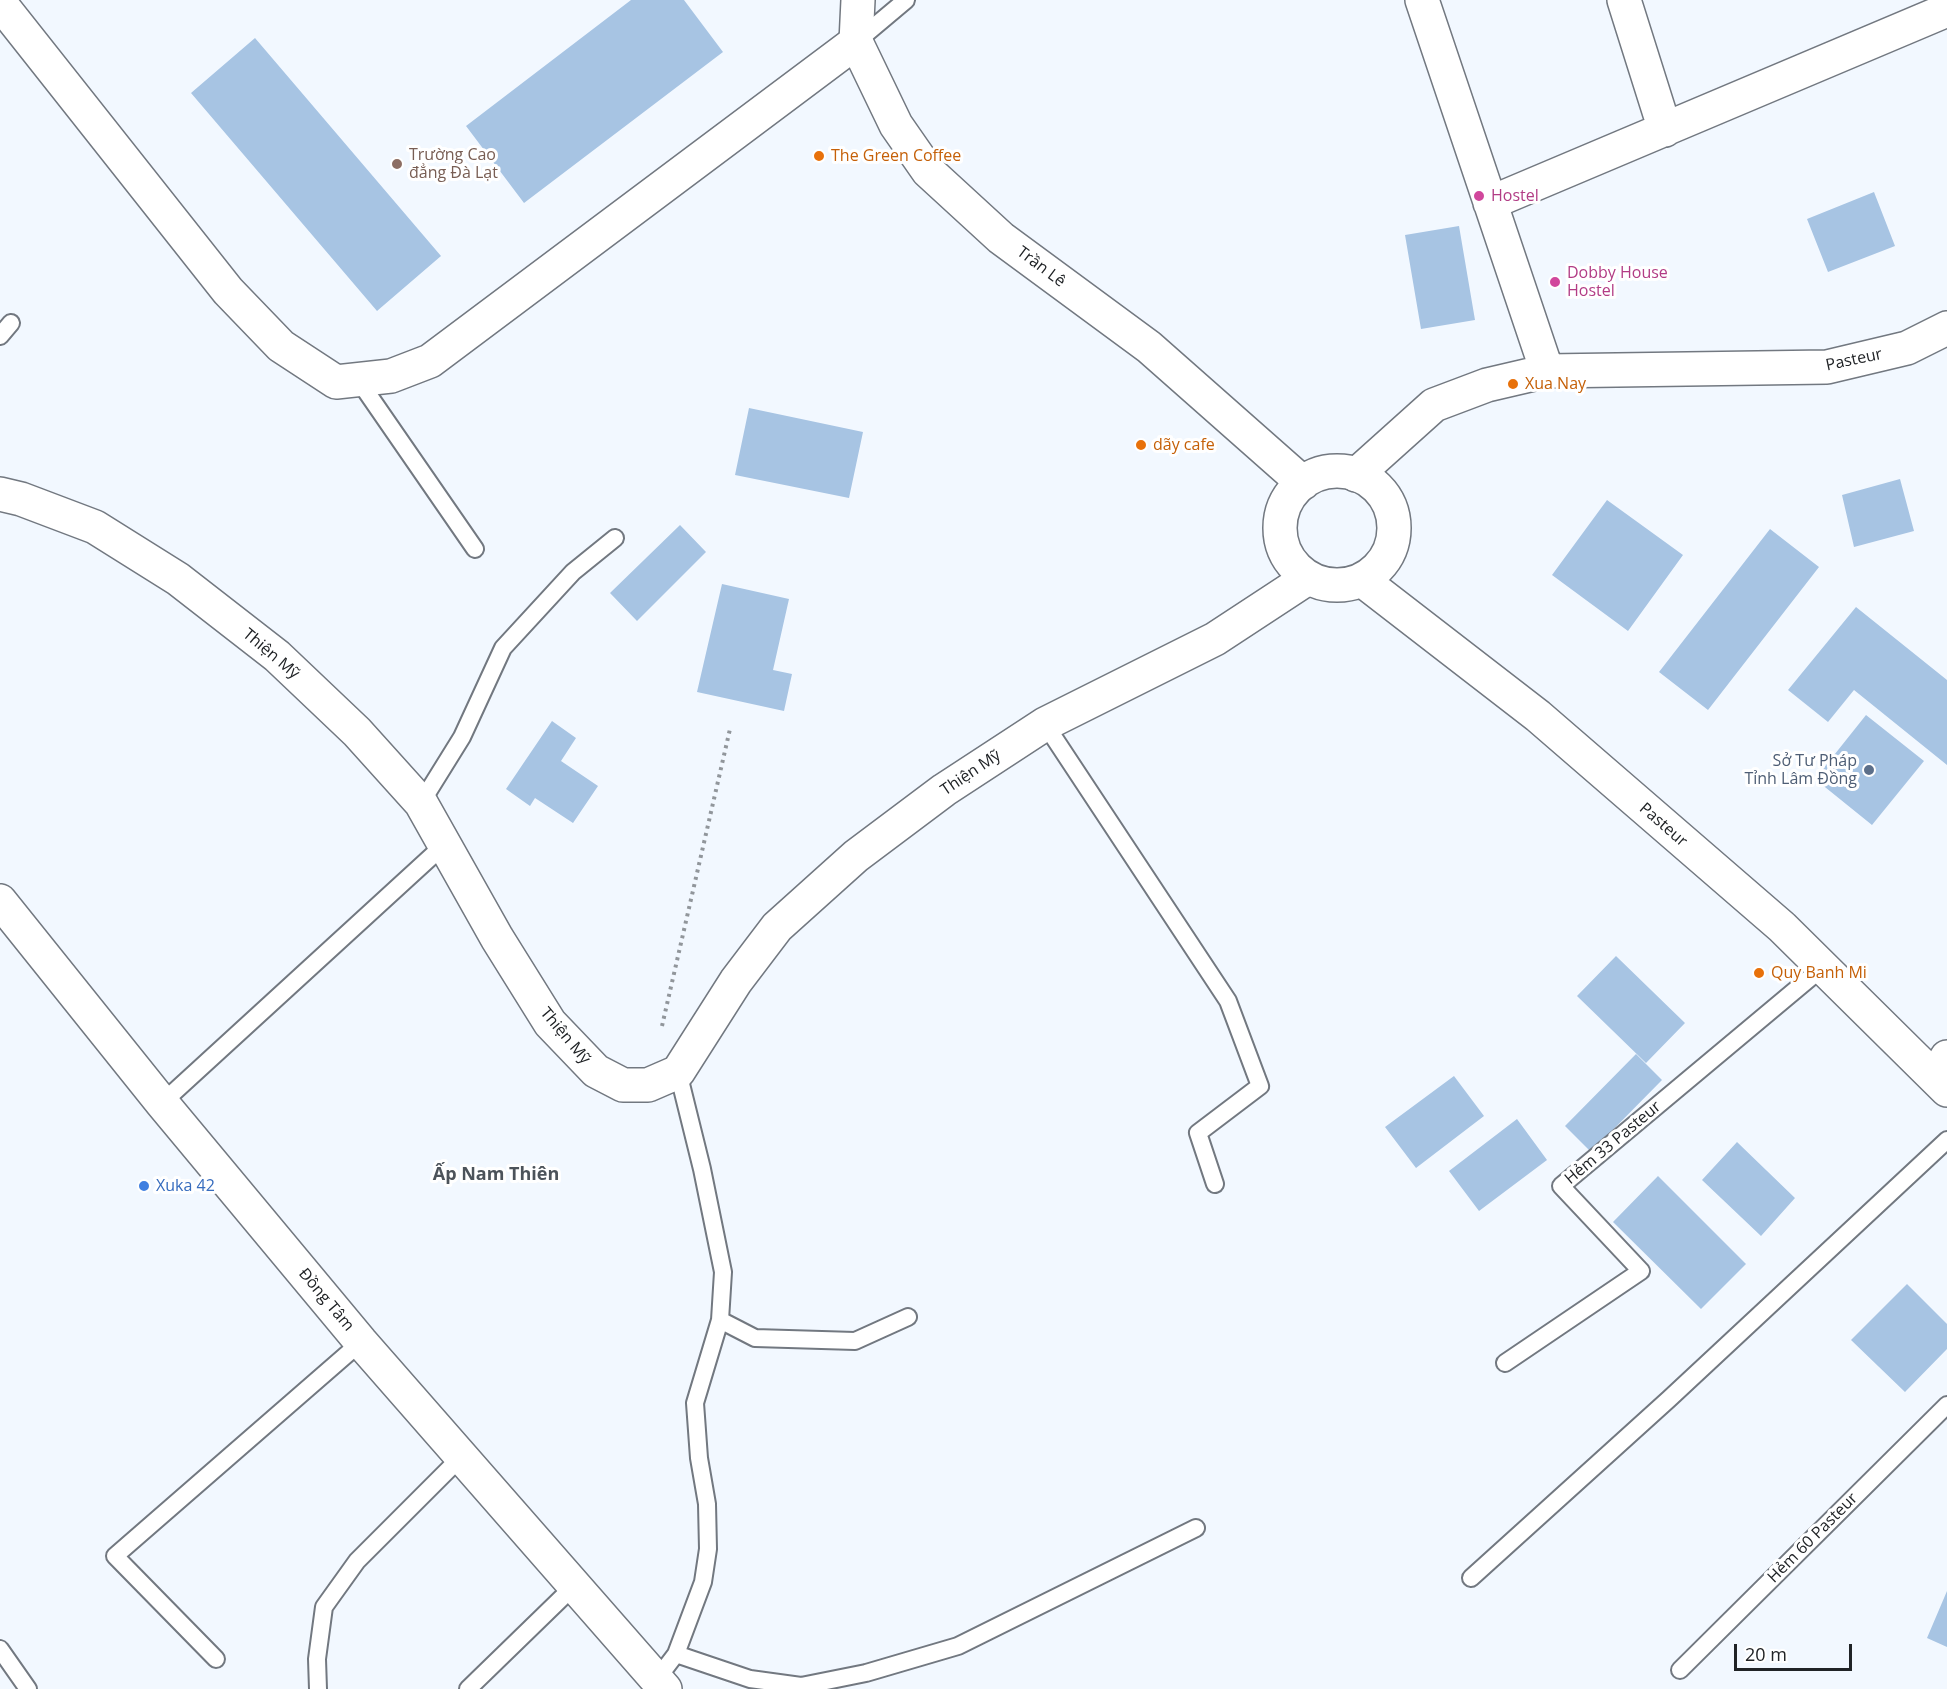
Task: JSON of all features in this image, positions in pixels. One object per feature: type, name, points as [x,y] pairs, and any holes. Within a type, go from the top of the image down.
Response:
[{"type":"street","name":"Trần Lê","points":[[858,0],[856,42],[896,125],[928,171],[1001,238],[1149,347],[1303,483]]},
{"type":"street","points":[[1422,0],[1547,371]]},
{"type":"street","points":[[1624,0],[1665,130]]},
{"type":"street","points":[[0,3],[228,291],[281,346],[314,370],[336,382],[359,381],[391,375],[430,362],[856,42]]},
{"type":"street","points":[[1490,203],[1947,10]]},
{"type":"street","name":"Pasteur","points":[[1356,475],[1434,405],[1486,385],[1547,371],[1827,367],[1907,348],[1947,328]]},
{"type":"street","points":[[1338,471],[1356,475],[1373,484],[1386,498],[1393,516],[1394,535],[1388,553],[1377,568],[1362,580],[1326,585],[1308,578],[1293,566],[1284,551],[1279,532],[1282,513],[1289,496],[1303,483],[1319,474],[1338,471]]},
{"type":"street","name":"Thiện Mỹ","points":[[0,494],[21,499],[94,527],[178,579],[277,656],[357,732],[421,803],[497,938],[550,1023],[596,1071],[623,1085],[648,1085],[678,1072],[736,981],[777,927],[856,856],[944,790],[1046,724],[1215,639],[1308,578]]},
{"type":"street","name":"Pasteur","points":[[1362,580],[1538,716],[1782,927],[1823,967],[1943,1074]]},
{"type":"street","name":"Đồng Tâm","points":[[0,901],[162,1103],[361,1342],[574,1585],[666,1674]]},
{"type":"lane","points":[[856,42],[906,0]]},
{"type":"lane","points":[[0,336],[11,323]]},
{"type":"lane","points":[[359,381],[475,549]]},
{"type":"lane","points":[[421,803],[462,737],[503,648],[573,572],[615,538]]},
{"type":"lane","points":[[1046,724],[1228,1001],[1260,1086],[1198,1133],[1215,1184]]},
{"type":"lane","points":[[162,1103],[446,844]]},
{"type":"lane","name":"Hẻm 33 Pasteur","points":[[1505,1363],[1641,1271],[1561,1186],[1823,967]]},
{"type":"lane","points":[[678,1072],[702,1169],[723,1272],[720,1320],[695,1403],[699,1458],[707,1504],[708,1549],[703,1582],[666,1674],[750,1679],[801,1686],[866,1673],[958,1646],[1196,1528]]},
{"type":"lane","points":[[1471,1578],[1669,1399],[1947,1140]]},
{"type":"lane","points":[[720,1320],[755,1338],[855,1341],[908,1317]]},
{"type":"lane","points":[[216,1659],[115,1556],[361,1342]]},
{"type":"lane","name":"Hẻm 60 Pasteur","points":[[1680,1670],[1947,1406]]},
{"type":"lane","points":[[318,1689],[316,1659],[324,1607],[357,1562],[461,1457]]},
{"type":"lane","points":[[468,1689],[574,1585]]},
{"type":"lane","points":[[0,1649],[28,1689]]},
{"type":"path","points":[[661,1028],[730,729]]},
{"type":"building","points":[[631,0],[684,0],[723,52],[524,203],[466,126]]},
{"type":"building","points":[[255,38],[441,256],[377,311],[191,93]]},
{"type":"building","points":[[1874,192],[1895,246],[1828,272],[1807,219]]},
{"type":"building","points":[[1459,226],[1475,320],[1421,329],[1405,235]]},
{"type":"building","points":[[749,408],[863,432],[849,498],[735,475]]},
{"type":"building","points":[[1900,479],[1914,531],[1854,547],[1842,495]]},
{"type":"building","points":[[1607,500],[1683,555],[1628,631],[1552,575]]},
{"type":"building","points":[[680,525],[706,552],[637,621],[610,593]]},
{"type":"building","points":[[1770,529],[1819,567],[1708,710],[1659,672]]},
{"type":"building","points":[[722,584],[789,599],[773,670],[792,674],[784,711],[697,692]]},
{"type":"building","points":[[1856,607],[1947,680],[1947,765],[1854,690],[1828,722],[1788,690]]},
{"type":"building","name":"Sở Tư Pháp Tỉnh Lâm Đồng","points":[[1866,715],[1924,761],[1872,825],[1815,779]]},
{"type":"building","points":[[552,721],[576,738],[561,761],[598,786],[573,823],[535,798],[530,806],[506,789]]},
{"type":"building","points":[[1616,956],[1685,1023],[1646,1063],[1577,996]]},
{"type":"building","points":[[1636,1054],[1662,1080],[1591,1152],[1565,1126]]},
{"type":"building","points":[[1454,1076],[1484,1116],[1416,1168],[1385,1127]]},
{"type":"building","points":[[1517,1119],[1547,1160],[1479,1211],[1449,1171]]},
{"type":"building","points":[[1737,1142],[1795,1198],[1761,1236],[1702,1180]]},
{"type":"building","points":[[1658,1176],[1746,1264],[1701,1309],[1613,1222]]},
{"type":"building","points":[[1907,1284],[1947,1324],[1947,1349],[1905,1392],[1851,1340]]},
{"type":"building","points":[[1947,1591],[1947,1647],[1927,1638]]},
{"type":"place","name":"The Green Coffee","points":[[819,156]]},
{"type":"place","name":"Trường Cao đẳng Đà Lạt","points":[[397,164]]},
{"type":"place","name":"Hostel","points":[[1479,196]]},
{"type":"place","name":"Dobby House Hostel","points":[[1555,282]]},
{"type":"place","name":"Xua Nay","points":[[1513,384]]},
{"type":"place","name":"dãy cafe","points":[[1141,445]]},
{"type":"place","name":"Sở Tư Pháp Tỉnh Lâm Đồng","points":[[1869,770]]},
{"type":"place","name":"Quy Banh Mi","points":[[1759,973]]},
{"type":"place","name":"Xuka 42","points":[[144,1186]]},
{"type":"district","name":"Ấp Nam Thiên","points":[[496,1175]]}]
